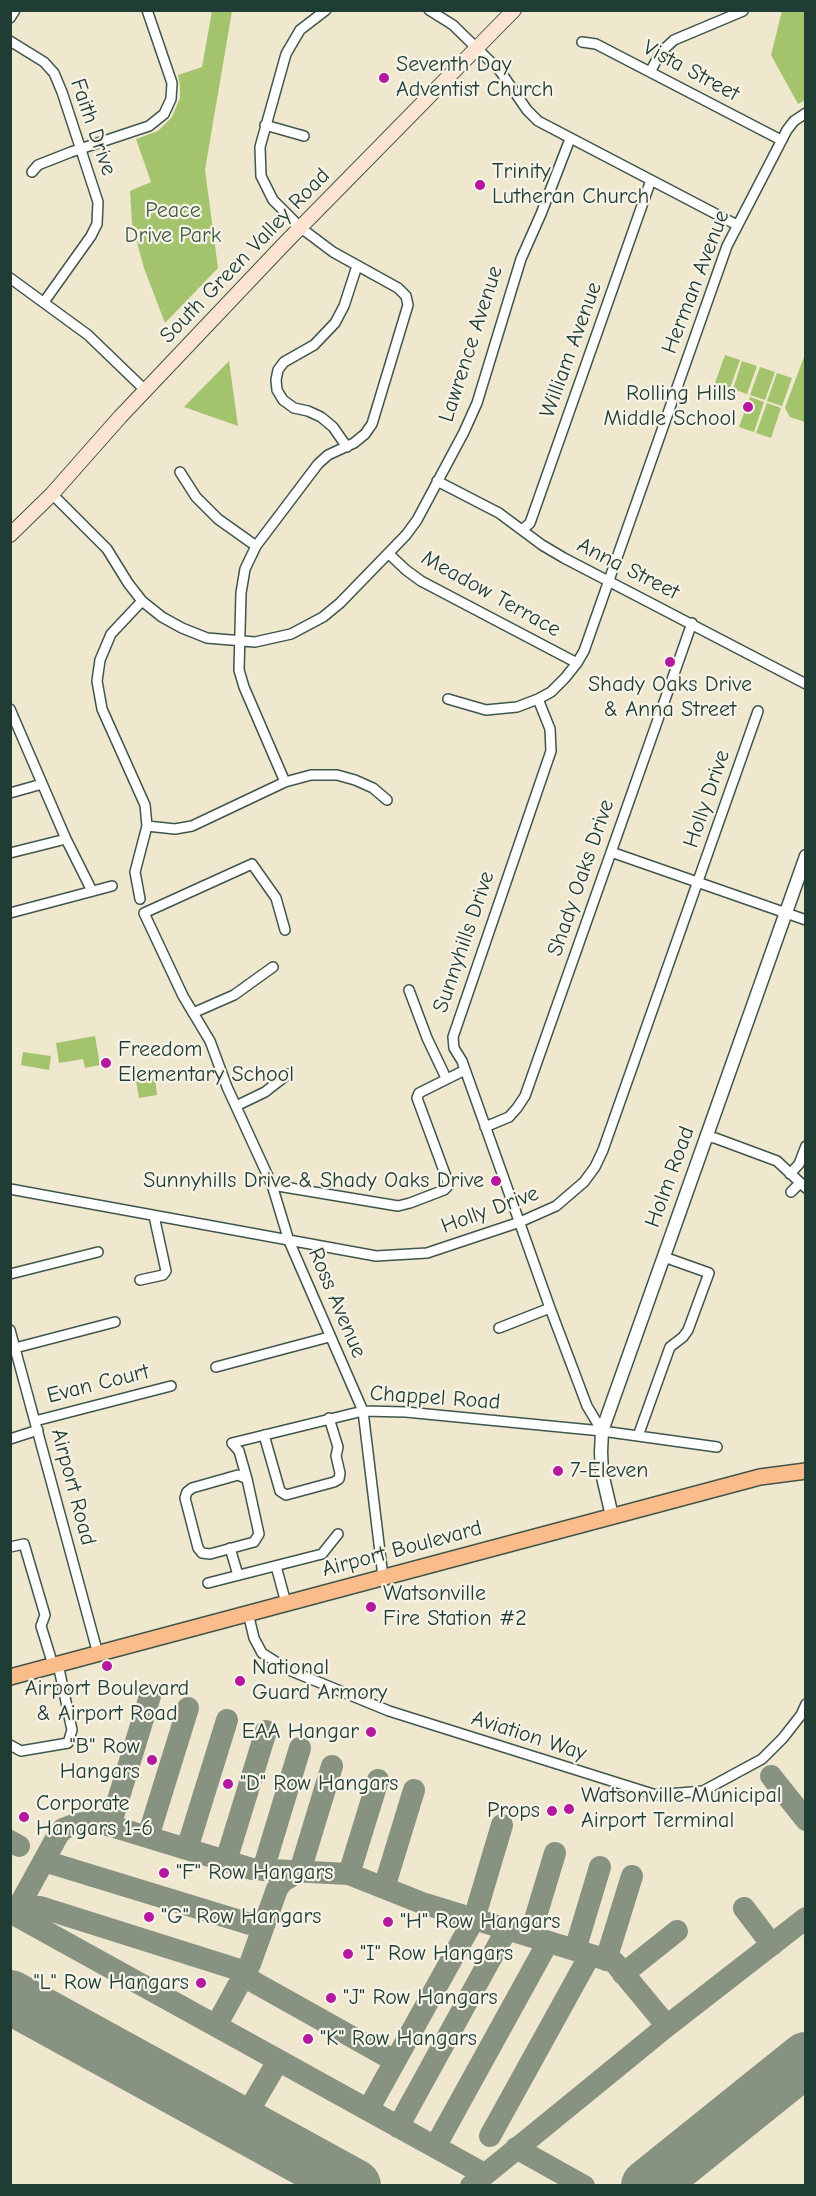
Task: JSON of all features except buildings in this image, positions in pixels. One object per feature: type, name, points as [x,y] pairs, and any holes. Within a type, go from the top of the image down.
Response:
[{"type":"main road","name":"South Green Valley Road","points":[[10,535],[52,494],[145,390],[514,10]]},
{"type":"main road","name":"Airport Boulevard","points":[[10,1677],[760,1477],[806,1471]]},
{"type":"street","points":[[10,18],[15,10]]},
{"type":"street","points":[[32,172],[38,165],[149,126],[160,119],[167,110],[171,99],[171,83],[147,10]]},
{"type":"street","points":[[285,782],[241,678],[241,593],[245,569],[256,546],[318,464],[328,455],[347,447],[365,434],[375,418],[408,306],[406,296],[398,288],[320,244],[301,228],[278,206],[263,182],[259,152],[283,63],[292,42],[304,26],[326,10]]},
{"type":"street","points":[[429,10],[453,25],[507,79],[533,116],[570,139],[737,225]]},
{"type":"street","points":[[650,72],[661,52],[674,40],[743,11]]},
{"type":"street","name":"Faith Drive","points":[[10,41],[44,62],[54,73],[99,202],[97,224],[87,244],[44,302]]},
{"type":"street","name":"Vista Street","points":[[582,42],[596,44],[781,141]]},
{"type":"street","name":"Herman Avenue","points":[[448,699],[477,708],[495,710],[517,707],[538,699],[561,683],[577,663],[584,651],[723,255],[790,125],[806,113]]},
{"type":"street","points":[[265,125],[304,136]]},
{"type":"street","name":"Lawrence Avenue","points":[[52,494],[107,549],[128,584],[142,601],[162,617],[188,631],[207,638],[240,642],[274,639],[317,622],[340,603],[411,529],[464,432],[477,402],[521,259],[570,139]]},
{"type":"street","name":"William Avenue","points":[[522,530],[530,523],[651,180]]},
{"type":"street","points":[[347,447],[333,427],[321,417],[294,408],[283,400],[277,390],[276,380],[278,370],[284,362],[314,345],[335,323],[347,299],[357,266]]},
{"type":"street","points":[[10,278],[88,335],[145,390]]},
{"type":"street","points":[[180,472],[196,497],[218,519],[256,546]]},
{"type":"street","name":"Anna Street","points":[[437,481],[499,513],[554,552],[806,684]]},
{"type":"street","name":"Meadow Terrace","points":[[389,554],[421,581],[577,663]]},
{"type":"street","points":[[140,899],[135,872],[147,826],[145,805],[106,719],[99,700],[97,681],[100,660],[111,634],[142,601]]},
{"type":"street","name":"Shady Oaks Drive","points":[[485,1127],[509,1117],[525,1096],[692,623]]},
{"type":"street","name":"Sunnyhills Drive","points":[[538,699],[550,729],[551,751],[453,1033],[454,1048],[465,1070],[587,1406],[602,1431]]},
{"type":"street","points":[[10,709],[15,733],[42,784],[92,891]]},
{"type":"street","name":"Holly Drive","points":[[10,1189],[376,1257],[427,1253],[520,1222],[564,1201],[584,1182],[599,1159],[758,711]]},
{"type":"street","points":[[147,826],[175,829],[192,826],[285,782],[311,775],[337,775],[364,783],[387,800]]},
{"type":"street","points":[[10,793],[42,784]]},
{"type":"street","points":[[10,853],[66,839]]},
{"type":"street","points":[[611,852],[806,920]]},
{"type":"street","name":"Holm Road","points":[[612,1516],[602,1473],[602,1431],[806,856]]},
{"type":"street","points":[[285,930],[276,898],[252,864],[144,913],[183,996],[210,1041],[236,1106],[272,1185],[398,1206],[444,1190],[448,1182],[417,1098],[419,1093],[465,1070]]},
{"type":"street","points":[[10,913],[112,886]]},
{"type":"street","points":[[193,1013],[234,995],[273,967]]},
{"type":"street","points":[[409,990],[427,1038],[446,1078]]},
{"type":"street","points":[[236,1106],[265,1092],[288,1074]]},
{"type":"street","points":[[707,1137],[777,1161],[803,1185],[791,1192]]},
{"type":"street","points":[[790,1174],[799,1164],[806,1146]]},
{"type":"street","name":"Ross Avenue","points":[[272,1185],[289,1241],[363,1411],[383,1577]]},
{"type":"street","points":[[140,1280],[163,1275],[166,1271],[154,1216]]},
{"type":"street","points":[[10,1274],[98,1252]]},
{"type":"street","points":[[638,1436],[670,1347],[688,1330],[709,1273],[664,1257]]},
{"type":"street","points":[[499,1328],[550,1308]]},
{"type":"street","points":[[15,1348],[115,1322]]},
{"type":"street","name":"Airport Road","points":[[10,1330],[98,1654]]},
{"type":"street","points":[[216,1367],[329,1337]]},
{"type":"street","name":"Evan Court","points":[[10,1439],[36,1425],[171,1386]]},
{"type":"street","name":"Chappel Road","points":[[247,1479],[239,1451],[232,1443],[363,1411],[406,1412],[602,1431],[717,1447]]},
{"type":"street","points":[[264,1435],[280,1491],[286,1495],[339,1479],[336,1456],[338,1447],[329,1418]]},
{"type":"street","points":[[238,1475],[247,1479],[259,1534],[254,1542],[210,1554],[199,1551],[185,1495],[192,1488],[238,1475]]},
{"type":"street","points":[[208,1583],[322,1554],[338,1534]]},
{"type":"street","points":[[10,1547],[24,1544],[45,1615],[41,1626],[55,1665],[72,1731],[69,1743],[21,1751],[10,1745]]},
{"type":"street","points":[[230,1548],[238,1575]]},
{"type":"street","points":[[276,1566],[286,1603]]},
{"type":"street","name":"Aviation Way","points":[[248,1613],[254,1638],[262,1653],[290,1670],[389,1711],[656,1795],[703,1791],[762,1759],[783,1738],[801,1715],[806,1704]]},
{"type":"green space","name":"Peace Drive Park","points":[[212,11],[232,11],[205,170],[218,268],[165,323],[144,268],[132,224],[130,191],[151,182],[136,139],[158,131],[172,117],[180,98],[178,75],[202,67]]},
{"type":"green space","points":[[782,11],[805,11],[805,100],[798,104],[771,55]]},
{"type":"green space","points":[[805,354],[805,422],[790,417],[785,408]]},
{"type":"green space","points":[[725,355],[740,360],[730,388],[715,383]]},
{"type":"green space","points":[[229,361],[238,426],[184,407]]},
{"type":"green space","points":[[742,361],[757,366],[747,394],[733,389]]},
{"type":"green space","points":[[760,367],[775,372],[765,400],[750,395]]},
{"type":"green space","points":[[777,373],[792,378],[782,406],[767,401]]},
{"type":"green space","points":[[750,397],[764,402],[754,432],[739,427]]},
{"type":"green space","points":[[767,403],[781,408],[771,438],[756,433]]},
{"type":"green space","points":[[95,1036],[100,1065],[85,1068],[83,1059],[59,1063],[56,1043]]},
{"type":"green space","points":[[23,1052],[51,1056],[49,1070],[21,1065]]},
{"type":"green space","points":[[155,1078],[157,1095],[139,1098],[136,1081]]},
{"type":"taxiway","points":[[110,1826],[150,1696]]},
{"type":"taxiway","points":[[148,1837],[188,1708]]},
{"type":"taxiway","points":[[187,1849],[227,1720]]},
{"type":"taxiway","points":[[226,1861],[266,1731]]},
{"type":"taxiway","points":[[263,1870],[300,1748]]},
{"type":"taxiway","points":[[216,2026],[250,1964],[277,1889],[283,1881],[300,1871],[332,1766]]},
{"type":"taxiway","points":[[771,1776],[806,1820]]},
{"type":"taxiway","points":[[349,1874],[378,1780]]},
{"type":"taxiway","points":[[384,1888],[414,1790]]},
{"type":"taxiway","points":[[14,1915],[63,1829],[95,1821],[252,1869],[349,1874],[422,1903],[614,1962],[667,2026]]},
{"type":"taxiway","points":[[368,2110],[474,1919],[502,1825]]},
{"type":"taxiway","points":[[10,1841],[19,1846]]},
{"type":"taxiway","points":[[530,1936],[555,1853]]},
{"type":"taxiway","points":[[44,1861],[263,1928]]},
{"type":"taxiway","points":[[575,1950],[600,1867]]},
{"type":"taxiway","points":[[606,1960],[632,1876]]},
{"type":"taxiway","points":[[19,1907],[40,1907],[246,1972]]},
{"type":"taxiway","points":[[744,1908],[772,1945]]},
{"type":"taxiway","points":[[10,1912],[484,2174]]},
{"type":"taxiway","points":[[471,2186],[667,2026],[806,1918]]},
{"type":"taxiway","points":[[398,2127],[507,1929]]},
{"type":"taxiway","points":[[623,1974],[677,1931]]},
{"type":"taxiway","points":[[435,2147],[548,1942]]},
{"type":"taxiway","points":[[490,2136],[590,1955]]},
{"type":"taxiway","points":[[243,1976],[395,2061]]},
{"type":"taxiway","points":[[241,2124],[278,2061]]},
{"type":"taxiway","points":[[516,2148],[584,2186]]},
{"type":"runway","points":[[10,1997],[354,2186]]},
{"type":"runway","points":[[648,2186],[806,2059]]},
{"type":"place","name":"Seventh Day Adventist Church","points":[[384,78]]},
{"type":"place","name":"Trinity Lutheran Church","points":[[480,185]]},
{"type":"place","name":"Rolling Hills Middle School","points":[[748,407]]},
{"type":"place","name":"Shady Oaks Drive & Anna Street","points":[[670,662]]},
{"type":"place","name":"Freedom Elementary School","points":[[106,1063]]},
{"type":"place","name":"Sunnyhills Drive & Shady Oaks Drive","points":[[496,1181]]},
{"type":"place","name":"7-Eleven","points":[[558,1471]]},
{"type":"place","name":"Watsonville Fire Station #2","points":[[371,1607]]},
{"type":"place","name":"Airport Boulevard & Airport Road","points":[[107,1666]]},
{"type":"place","name":"National Guard Armory","points":[[240,1681]]},
{"type":"place","name":"EAA Hangar","points":[[371,1732]]},
{"type":"place","name":"\"B\" Row Hangars","points":[[152,1760]]},
{"type":"place","name":"\"D\" Row Hangars","points":[[228,1784]]},
{"type":"place","name":"Watsonville Municipal Airport Terminal","points":[[569,1809]]},
{"type":"place","name":"Props","points":[[552,1811]]},
{"type":"place","name":"Corporate Hangars 1-6","points":[[24,1817]]},
{"type":"place","name":"\"F\" Row Hangars","points":[[164,1873]]},
{"type":"place","name":"\"G\" Row Hangars","points":[[149,1917]]},
{"type":"place","name":"\"H\" Row Hangars","points":[[388,1922]]},
{"type":"place","name":"\"I\" Row Hangars","points":[[348,1954]]},
{"type":"place","name":"\"L\" Row Hangars","points":[[201,1983]]},
{"type":"place","name":"\"J\" Row Hangars","points":[[331,1998]]},
{"type":"place","name":"\"K\" Row Hangars","points":[[308,2039]]}]
